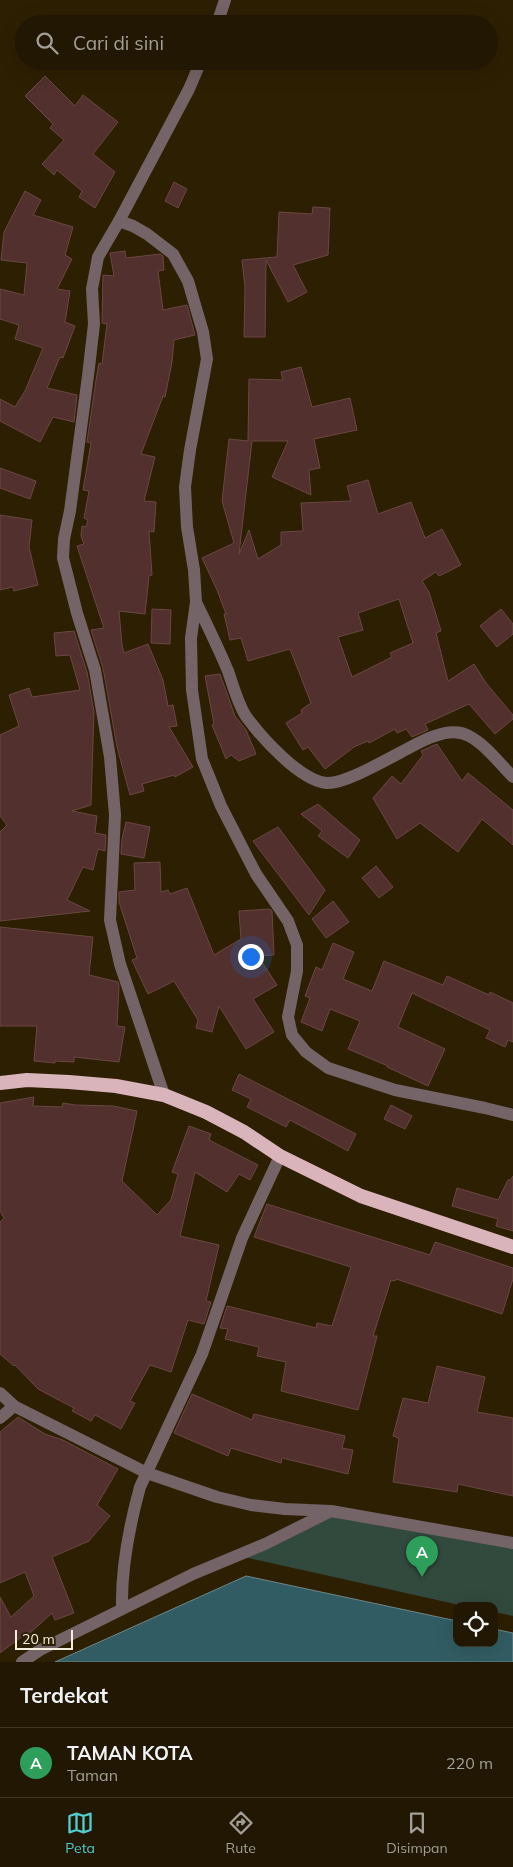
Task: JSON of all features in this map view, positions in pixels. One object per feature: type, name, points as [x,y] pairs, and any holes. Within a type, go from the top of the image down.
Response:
[{"type":"highway","points":[[0,1083],[27,1080],[69,1082],[116,1086],[164,1095],[206,1112],[244,1132],[280,1156],[361,1196],[513,1247]]},
{"type":"street","points":[[220,15],[225,0]]},
{"type":"street","points":[[164,1095],[120,964],[110,920],[115,814],[110,757],[95,670],[77,613],[63,558],[64,539],[70,511],[94,324],[92,289],[98,257],[189,89],[197,70]]},
{"type":"street","points":[[119,220],[134,226],[173,254],[188,281],[203,332],[207,359],[185,487],[187,527],[194,570],[196,602],[191,638],[192,690],[202,759],[222,806],[256,874],[288,921],[297,946],[297,971],[288,1017],[292,1036],[306,1052],[328,1068],[395,1090],[485,1108],[513,1116]]},
{"type":"street","points":[[196,602],[219,650],[246,718],[270,746],[300,773],[326,783],[350,779],[416,744],[440,734],[457,732],[468,736],[483,746],[513,777]]},
{"type":"street","points":[[122,1609],[122,1588],[126,1554],[140,1487],[202,1354],[242,1238],[280,1156]]},
{"type":"street","points":[[0,1393],[14,1406],[147,1473],[217,1497],[250,1505],[331,1511],[513,1543]]},
{"type":"street","points":[[0,1418],[14,1406]]},
{"type":"street","points":[[22,1662],[40,1650],[193,1574],[265,1544],[331,1511]]},
{"type":"green space","points":[[332,1515],[513,1547],[513,1616],[498,1613],[498,1602],[453,1602],[453,1604],[244,1557]]},
{"type":"water","points":[[246,1576],[453,1620],[453,1647],[498,1647],[498,1630],[513,1633],[513,1662],[55,1662]]},
{"type":"building","points":[[45,76],[75,106],[83,95],[118,122],[93,154],[115,172],[95,208],[79,197],[82,191],[57,170],[54,175],[42,164],[64,140],[50,128],[53,124],[25,96]]},
{"type":"building","points":[[174,182],[187,189],[178,208],[165,201]]},
{"type":"building","points":[[25,191],[41,200],[33,215],[73,227],[65,255],[72,259],[57,289],[70,291],[65,322],[75,326],[63,358],[60,357],[47,388],[77,395],[74,422],[53,417],[40,442],[0,421],[0,399],[15,407],[25,391],[43,348],[15,339],[19,325],[0,319],[0,289],[24,295],[27,263],[1,260],[4,232]]},
{"type":"building","points":[[313,207],[330,208],[328,255],[293,265],[307,292],[288,302],[266,260],[265,337],[244,337],[245,287],[242,260],[277,257],[279,212],[312,214]]},
{"type":"building","points":[[125,251],[126,258],[160,254],[163,256],[164,270],[158,271],[163,310],[187,305],[195,335],[174,340],[165,397],[163,396],[141,454],[155,457],[144,501],[156,502],[154,532],[149,531],[152,575],[149,576],[145,614],[119,611],[124,653],[148,644],[163,680],[168,706],[173,705],[177,726],[169,727],[193,767],[175,777],[174,775],[142,784],[144,791],[130,795],[117,747],[103,668],[91,630],[104,628],[77,546],[84,544],[81,536],[82,526],[86,527],[88,520],[84,518],[89,491],[83,490],[91,443],[87,442],[99,363],[102,364],[107,324],[102,323],[103,275],[114,276],[110,253]]},
{"type":"building","points":[[301,367],[312,407],[350,398],[357,430],[314,439],[320,468],[309,470],[311,495],[272,477],[288,441],[252,441],[239,554],[249,530],[258,559],[281,545],[281,532],[303,531],[301,503],[351,501],[347,486],[368,480],[378,514],[411,502],[425,538],[442,529],[461,565],[439,576],[436,572],[422,581],[429,592],[441,631],[436,633],[448,681],[474,664],[486,683],[513,715],[513,719],[495,734],[469,704],[425,724],[428,730],[412,737],[406,729],[397,733],[395,729],[369,743],[368,741],[354,747],[325,769],[308,747],[303,750],[286,723],[302,713],[301,710],[311,703],[290,649],[248,661],[241,638],[230,640],[224,614],[226,614],[202,558],[234,543],[222,501],[229,439],[248,441],[249,379],[283,380],[281,372]],"holes":[[[399,599],[413,643],[390,653],[392,657],[352,677],[338,637],[363,630],[358,613]]]},
{"type":"building","points":[[0,468],[36,481],[30,499],[0,488]]},
{"type":"building","points":[[0,515],[32,520],[29,547],[38,585],[14,591],[13,587],[0,590]]},
{"type":"building","points":[[152,609],[171,610],[170,644],[151,643]]},
{"type":"building","points":[[501,609],[513,624],[513,634],[497,647],[480,626]]},
{"type":"building","points":[[74,631],[87,672],[94,712],[91,805],[72,811],[97,816],[95,833],[106,835],[105,851],[98,849],[93,870],[83,867],[67,900],[90,911],[0,921],[0,832],[7,825],[0,816],[0,735],[19,726],[9,695],[29,688],[32,697],[80,690],[70,655],[56,656],[54,633]]},
{"type":"building","points":[[220,674],[235,716],[246,730],[256,754],[239,761],[231,755],[226,759],[212,725],[214,724],[205,676]]},
{"type":"building","points":[[437,744],[462,781],[468,773],[513,810],[513,845],[482,819],[458,852],[420,823],[397,839],[373,798],[392,776],[401,784],[423,755],[421,751]]},
{"type":"building","points":[[318,804],[360,840],[348,858],[318,836],[322,831],[301,814]]},
{"type":"building","points":[[126,822],[150,827],[144,858],[121,854]]},
{"type":"building","points":[[278,827],[325,890],[309,915],[253,841]]},
{"type":"building","points":[[160,862],[161,892],[168,890],[170,894],[187,888],[214,955],[241,939],[239,911],[270,909],[272,911],[274,955],[258,956],[277,985],[253,999],[274,1032],[246,1049],[219,1006],[212,1032],[196,1028],[198,1020],[174,981],[148,994],[132,960],[137,958],[119,902],[119,892],[135,890],[134,863]]},
{"type":"building","points":[[376,866],[393,887],[379,898],[362,878]]},
{"type":"building","points":[[333,901],[349,922],[326,938],[312,919]]},
{"type":"building","points":[[0,927],[93,937],[89,975],[118,982],[119,986],[117,1026],[125,1027],[119,1062],[74,1057],[74,1062],[34,1061],[37,1026],[0,1026]]},
{"type":"building","points":[[333,943],[354,952],[343,979],[372,991],[384,961],[443,985],[447,976],[489,995],[490,992],[513,1003],[513,1042],[508,1040],[505,1047],[486,1038],[490,1030],[412,993],[398,1027],[445,1049],[428,1086],[348,1049],[360,1021],[330,1009],[322,1031],[301,1022],[310,998],[305,996],[316,967],[322,970]]},
{"type":"building","points":[[239,1074],[356,1134],[348,1151],[290,1120],[286,1127],[247,1107],[251,1099],[232,1090]]},
{"type":"building","points":[[34,1097],[33,1106],[62,1107],[63,1103],[113,1106],[137,1111],[122,1181],[157,1215],[171,1200],[178,1174],[172,1172],[189,1126],[211,1134],[209,1140],[258,1165],[250,1180],[239,1174],[227,1192],[195,1172],[180,1236],[219,1245],[206,1301],[211,1302],[204,1324],[188,1320],[171,1372],[150,1365],[130,1401],[135,1403],[121,1429],[95,1415],[91,1421],[72,1411],[74,1408],[38,1389],[15,1365],[0,1354],[0,1222],[4,1218],[0,1211],[0,1103]]},
{"type":"building","points":[[391,1105],[412,1116],[405,1129],[384,1119]]},
{"type":"building","points":[[513,1176],[513,1231],[496,1226],[498,1219],[452,1206],[457,1188],[498,1200],[508,1180]]},
{"type":"building","points":[[267,1204],[430,1255],[435,1242],[513,1268],[513,1279],[502,1314],[396,1279],[395,1281],[391,1280],[373,1336],[377,1336],[358,1410],[281,1391],[286,1362],[257,1356],[259,1347],[225,1339],[228,1329],[220,1328],[227,1306],[316,1328],[317,1323],[332,1326],[351,1267],[254,1237]]},
{"type":"building","points":[[437,1366],[485,1377],[477,1412],[513,1418],[513,1496],[458,1484],[457,1492],[393,1482],[399,1438],[393,1436],[403,1398],[428,1403]]},
{"type":"building","points":[[192,1394],[252,1420],[254,1414],[345,1436],[342,1448],[353,1450],[348,1474],[282,1458],[281,1463],[231,1448],[228,1456],[174,1433]]},
{"type":"building","points":[[18,1417],[45,1434],[63,1440],[118,1469],[97,1505],[110,1516],[89,1541],[52,1557],[74,1613],[55,1620],[52,1613],[29,1634],[28,1632],[0,1653],[0,1597],[11,1617],[34,1596],[25,1572],[0,1583],[0,1432]]},
{"type":"place","name":"TAMAN KOTA","points":[[422,1577]]}]
